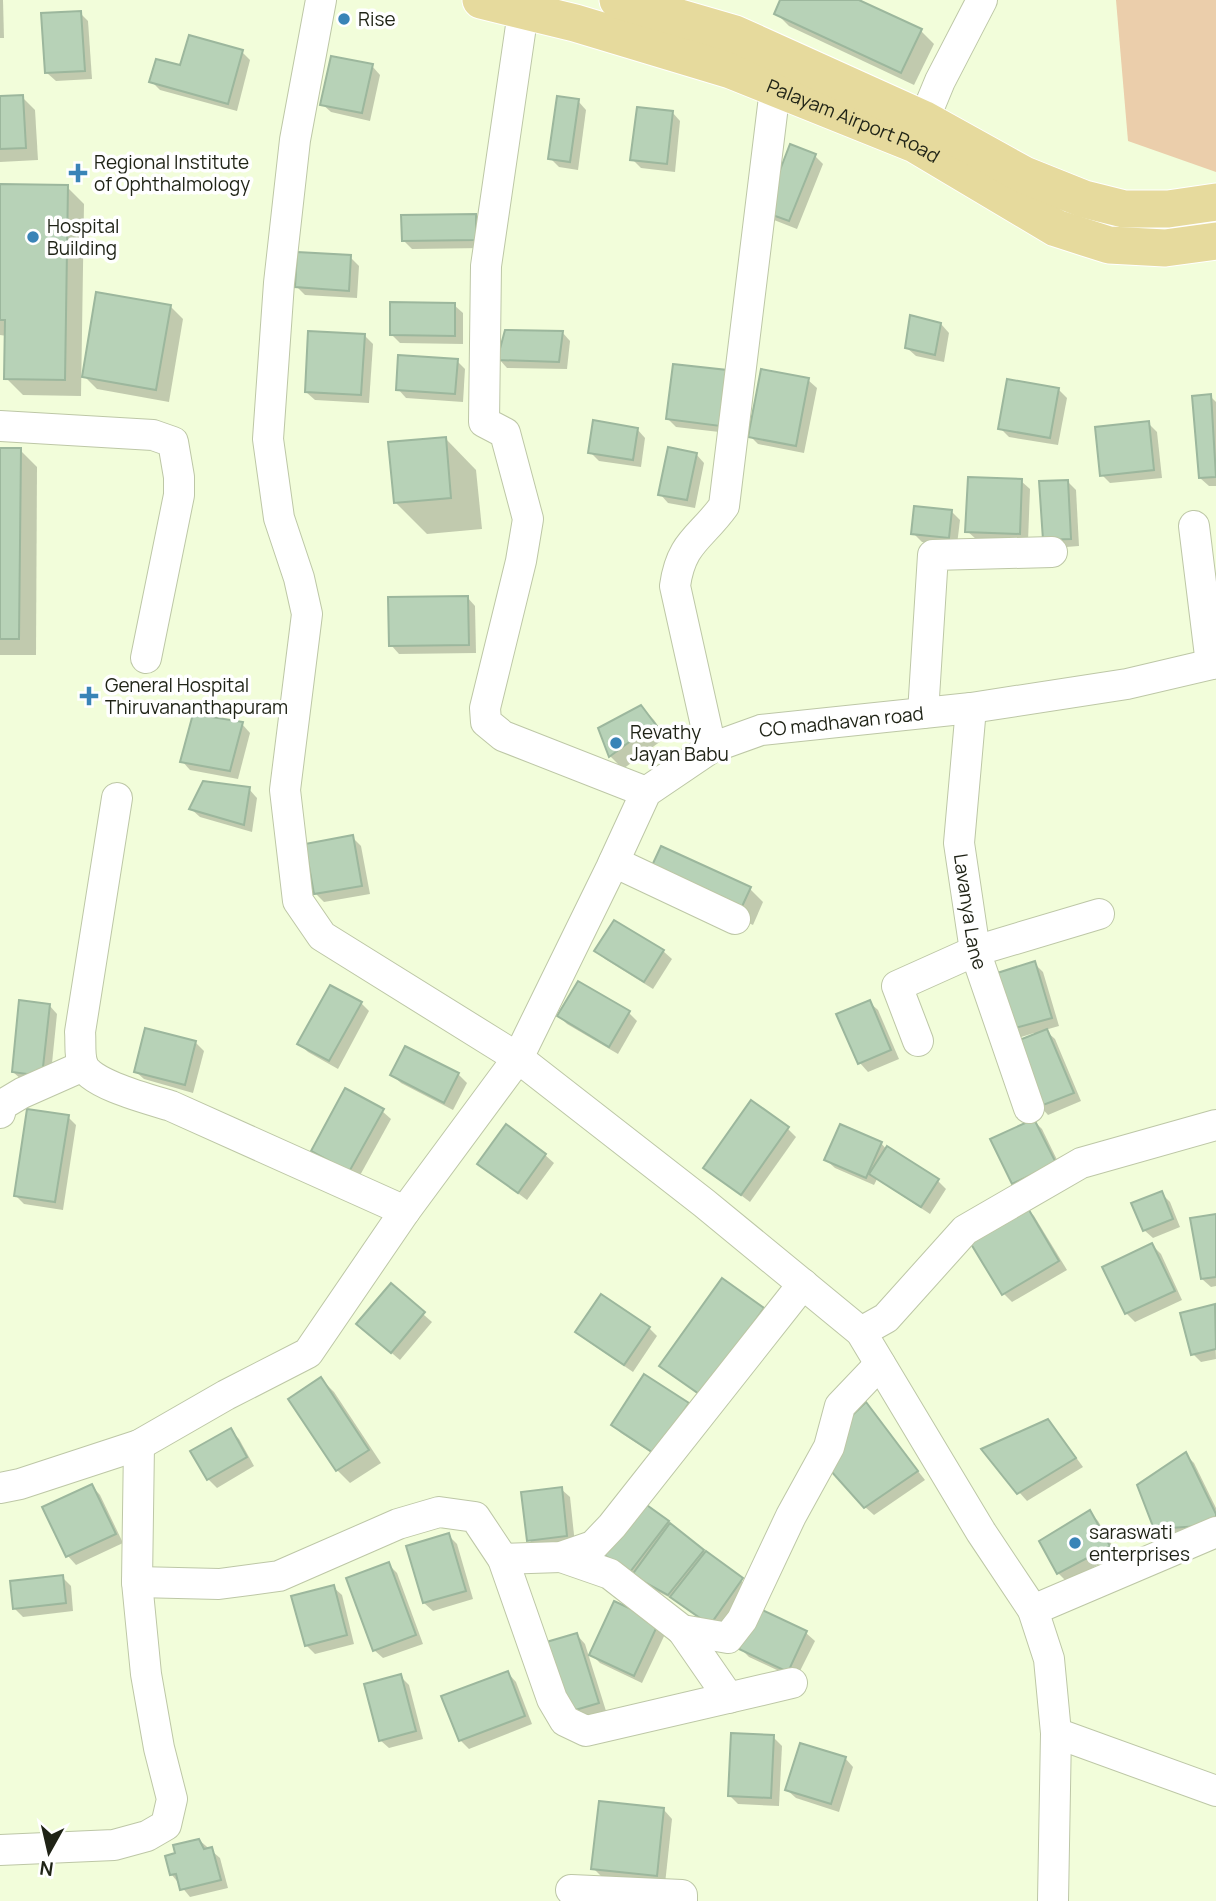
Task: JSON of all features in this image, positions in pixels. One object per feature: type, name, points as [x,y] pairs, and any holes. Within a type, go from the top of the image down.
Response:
[{"type":"main road","name":"Palayam Airport Road","points":[[481,0],[575,23],[731,70],[775,89],[919,131],[1056,229],[1109,245],[1166,248],[1216,242]]},
{"type":"main road","name":"Palayam Airport Road","points":[[618,0],[735,34],[919,131],[1084,199],[1124,209],[1168,209],[1216,202]]},
{"type":"street","points":[[321,0],[295,141],[279,283],[268,439],[279,518],[299,578],[307,614],[285,790],[298,901],[322,936],[518,1058],[704,1203],[861,1332],[981,1532],[1033,1610],[1049,1658],[1056,1733],[1053,1901]]},
{"type":"street","points":[[919,131],[940,81],[982,0]]},
{"type":"street","points":[[0,1488],[139,1445],[226,1395],[308,1353],[405,1211],[518,1058],[646,792],[503,736],[486,722],[485,708],[521,561],[528,519],[505,433],[484,422],[486,266],[523,12]]},
{"type":"street","points":[[712,748],[675,586],[677,567],[686,548],[724,506],[775,89]]},
{"type":"street","points":[[0,426],[153,435],[173,442],[179,495],[146,658]]},
{"type":"street","points":[[1194,526],[1214,664]]},
{"type":"street","points":[[923,713],[933,555],[1052,552]]},
{"type":"street","name":"CO madhavan road","points":[[646,792],[712,748],[761,730],[971,708],[1127,684],[1214,664]]},
{"type":"street","name":"Lavanya Lane","points":[[971,708],[959,843],[975,951],[1029,1108]]},
{"type":"street","points":[[117,798],[80,1032],[83,1066],[91,1076],[170,1106],[405,1211]]},
{"type":"street","points":[[614,862],[735,919]]},
{"type":"street","points":[[918,1041],[897,986],[975,951],[1099,914]]},
{"type":"street","points":[[0,1113],[2,1104],[83,1066]]},
{"type":"street","points":[[861,1332],[886,1318],[965,1230],[1081,1163],[1216,1125]]},
{"type":"street","points":[[503,1559],[561,1557],[593,1546],[612,1526],[803,1284]]},
{"type":"street","points":[[682,1630],[728,1638],[742,1620],[791,1516],[829,1447],[840,1406],[880,1364]]},
{"type":"street","points":[[0,1850],[114,1845],[146,1836],[166,1825],[172,1799],[159,1748],[146,1674],[137,1582],[139,1445]]},
{"type":"street","points":[[137,1582],[219,1584],[279,1576],[398,1524],[439,1512],[475,1517],[503,1559],[552,1699],[565,1721],[586,1731],[792,1683]]},
{"type":"street","points":[[1033,1610],[1216,1532]]},
{"type":"street","points":[[561,1557],[610,1574],[682,1630],[729,1698]]},
{"type":"street","points":[[1056,1733],[1216,1791]]},
{"type":"street","points":[[571,1890],[682,1895],[682,1901]]},
{"type":"shaded area","points":[[1116,0],[1216,0],[1216,172],[1128,141]]},
{"type":"building","points":[[780,0],[859,0],[922,29],[901,73],[774,14]]},
{"type":"building","points":[[81,11],[85,71],[45,73],[41,13]]},
{"type":"building","points":[[189,35],[243,50],[228,104],[149,82],[156,59],[180,65]]},
{"type":"building","points":[[331,56],[373,64],[362,113],[320,105]]},
{"type":"building","points":[[23,95],[26,148],[0,149],[0,96]]},
{"type":"building","points":[[557,96],[579,99],[570,162],[548,159]]},
{"type":"building","points":[[637,107],[673,111],[667,164],[630,160]]},
{"type":"building","points":[[790,144],[816,154],[789,221],[764,212]]},
{"type":"building","name":"Hospital Building","points":[[0,184],[68,185],[65,380],[4,379],[5,320],[0,320]]},
{"type":"building","points":[[476,214],[476,240],[402,241],[401,215]]},
{"type":"building","points":[[297,252],[351,255],[349,291],[295,287]]},
{"type":"building","points":[[96,292],[171,305],[156,390],[82,377]]},
{"type":"building","points":[[390,302],[455,303],[455,336],[390,335]]},
{"type":"building","points":[[910,315],[941,323],[935,355],[905,348]]},
{"type":"building","points":[[505,330],[563,331],[559,362],[497,360]]},
{"type":"building","points":[[308,331],[365,334],[361,395],[305,392]]},
{"type":"building","points":[[398,355],[458,359],[455,394],[396,390]]},
{"type":"building","points":[[673,364],[727,370],[720,426],[666,419]]},
{"type":"building","points":[[761,369],[809,378],[796,446],[748,437]]},
{"type":"building","points":[[1007,379],[1059,388],[1050,438],[998,429]]},
{"type":"building","points":[[1211,394],[1216,477],[1199,478],[1192,396]]},
{"type":"building","points":[[593,420],[638,428],[633,460],[588,453]]},
{"type":"building","points":[[1149,421],[1154,470],[1100,476],[1095,427]]},
{"type":"building","points":[[446,437],[451,498],[394,503],[388,442]]},
{"type":"building","points":[[668,447],[697,453],[687,500],[658,495]]},
{"type":"building","points":[[0,448],[21,448],[19,639],[0,639]]},
{"type":"building","points":[[968,477],[1022,479],[1020,534],[965,532]]},
{"type":"building","points":[[1068,480],[1071,539],[1043,540],[1039,481]]},
{"type":"building","points":[[914,506],[952,510],[949,538],[911,534]]},
{"type":"building","points":[[468,596],[469,645],[389,646],[388,597]]},
{"type":"building","name":"Revathy Jayan Babu","points":[[641,705],[659,729],[651,726],[609,757],[598,728]]},
{"type":"building","points":[[193,714],[243,722],[230,771],[180,762]]},
{"type":"building","points":[[203,781],[250,787],[244,825],[189,809]]},
{"type":"building","points":[[353,835],[362,886],[314,894],[305,844]]},
{"type":"building","points":[[661,846],[751,887],[739,913],[649,872]]},
{"type":"building","points":[[614,920],[664,950],[644,982],[594,951]]},
{"type":"building","points":[[1035,961],[1052,1018],[1008,1030],[991,975]]},
{"type":"building","points":[[578,981],[630,1011],[609,1047],[557,1016]]},
{"type":"building","points":[[330,985],[362,1002],[329,1061],[297,1044]]},
{"type":"building","points":[[19,1000],[50,1004],[42,1076],[12,1072]]},
{"type":"building","points":[[870,1000],[891,1050],[858,1064],[836,1014]]},
{"type":"building","points":[[145,1028],[196,1041],[185,1085],[134,1072]]},
{"type":"building","points":[[1047,1029],[1074,1093],[1038,1107],[1012,1043]]},
{"type":"building","points":[[405,1046],[459,1073],[444,1103],[390,1075]]},
{"type":"building","points":[[345,1088],[384,1109],[349,1172],[311,1151]]},
{"type":"building","points":[[751,1100],[789,1127],[741,1195],[703,1168]]},
{"type":"building","points":[[27,1109],[69,1115],[55,1202],[14,1196]]},
{"type":"building","points":[[1034,1119],[1056,1163],[1012,1184],[990,1139]]},
{"type":"building","points":[[506,1124],[546,1154],[518,1193],[477,1164]]},
{"type":"building","points":[[840,1124],[882,1142],[866,1178],[824,1160]]},
{"type":"building","points":[[887,1146],[939,1179],[921,1207],[869,1174]]},
{"type":"building","points":[[1162,1191],[1173,1219],[1143,1231],[1131,1203]]},
{"type":"building","points":[[1026,1205],[1059,1261],[1002,1295],[968,1239]]},
{"type":"building","points":[[1216,1214],[1216,1277],[1201,1279],[1190,1218]]},
{"type":"building","points":[[1152,1243],[1175,1291],[1125,1314],[1102,1267]]},
{"type":"building","points":[[722,1278],[764,1308],[702,1396],[659,1366]]},
{"type":"building","points":[[391,1283],[425,1312],[391,1353],[356,1324]]},
{"type":"building","points":[[601,1294],[650,1327],[624,1365],[575,1332]]},
{"type":"building","points":[[1215,1304],[1216,1349],[1191,1355],[1180,1313]]},
{"type":"building","points":[[644,1374],[689,1403],[655,1454],[611,1425]]},
{"type":"building","points":[[321,1377],[369,1450],[336,1471],[288,1399]]},
{"type":"building","points":[[866,1402],[918,1471],[864,1508],[830,1470],[841,1426]]},
{"type":"building","points":[[1048,1419],[1076,1458],[1017,1494],[981,1449]]},
{"type":"building","points":[[231,1428],[247,1457],[207,1480],[190,1451]]},
{"type":"building","points":[[1186,1452],[1216,1514],[1216,1525],[1154,1529],[1137,1485]]},
{"type":"building","points":[[92,1484],[116,1534],[66,1557],[42,1507]]},
{"type":"building","points":[[562,1487],[567,1536],[527,1541],[521,1492]]},
{"type":"building","points":[[637,1498],[669,1521],[630,1572],[595,1549]]},
{"type":"building","name":"saraswati enterprises","points":[[1090,1510],[1110,1546],[1057,1574],[1039,1541]]},
{"type":"building","points":[[670,1523],[704,1550],[668,1595],[632,1575]]},
{"type":"building","points":[[449,1533],[466,1591],[423,1603],[406,1546]]},
{"type":"building","points":[[706,1551],[743,1578],[710,1625],[670,1597]]},
{"type":"building","points":[[389,1562],[416,1635],[373,1651],[346,1578]]},
{"type":"building","points":[[63,1575],[66,1603],[13,1609],[10,1581]]},
{"type":"building","points":[[334,1585],[347,1635],[305,1646],[291,1596]]},
{"type":"building","points":[[614,1601],[659,1622],[634,1676],[589,1655]]},
{"type":"building","points":[[758,1608],[807,1631],[788,1672],[739,1649]]},
{"type":"building","points":[[577,1633],[599,1703],[565,1713],[543,1643]]},
{"type":"building","points":[[508,1671],[525,1716],[459,1741],[441,1696]]},
{"type":"building","points":[[401,1674],[416,1731],[379,1741],[364,1684]]},
{"type":"building","points":[[731,1733],[774,1735],[771,1798],[728,1796]]},
{"type":"building","points":[[800,1743],[846,1757],[831,1804],[785,1790]]},
{"type":"building","points":[[599,1801],[664,1808],[657,1876],[591,1869]]},
{"type":"building","points":[[199,1839],[204,1849],[212,1847],[221,1880],[180,1890],[176,1874],[170,1875],[165,1856],[175,1853],[173,1845]]},
{"type":"place","name":"Rise","points":[[344,19]]},
{"type":"place","name":"Regional Institute of Ophthalmology","points":[[78,173]]},
{"type":"place","name":"Hospital Building","points":[[33,237]]},
{"type":"place","name":"General Hospital Thiruvananthapuram","points":[[89,696]]},
{"type":"place","name":"Revathy Jayan Babu","points":[[616,743]]},
{"type":"place","name":"saraswati enterprises","points":[[1075,1543]]}]
